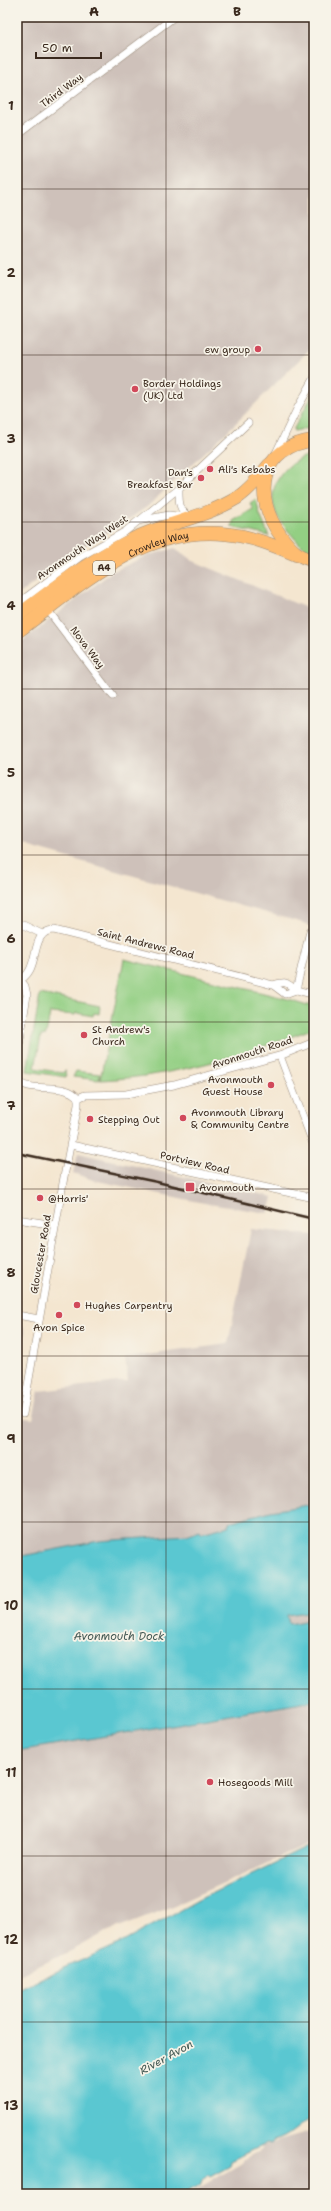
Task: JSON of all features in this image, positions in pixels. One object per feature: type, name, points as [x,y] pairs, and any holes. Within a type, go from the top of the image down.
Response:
[{"type":"highway","name":"Crowley Way","points":[[17,616],[102,555],[133,539],[212,510],[237,498],[257,480],[271,463],[293,445],[314,440]]},
{"type":"highway","points":[[271,463],[265,481],[268,512],[277,531],[299,556],[314,560]]},
{"type":"highway","name":"Crowley Way","points":[[17,632],[120,558],[179,535],[205,532],[235,535],[299,556]]},
{"type":"highway","name":"A4","points":[[299,556],[314,567]]},
{"type":"street","name":"Third Way","points":[[17,135],[174,17]]},
{"type":"street","points":[[271,463],[298,407],[314,379]]},
{"type":"street","name":"Avonmouth Way West","points":[[17,604],[80,557],[126,531],[179,488],[248,423]]},
{"type":"street","points":[[179,488],[179,506],[182,512],[189,518]]},
{"type":"street","name":"Avonmouth Way West","points":[[138,521],[169,515],[189,518]]},
{"type":"street","name":"Nova Way","points":[[48,609],[113,696]]},
{"type":"street","points":[[17,922],[42,934],[38,939],[33,965],[18,979],[26,990],[27,1001],[17,1059]]},
{"type":"street","name":"Saint Andrews Road","points":[[42,934],[48,930],[54,930],[273,985],[285,994],[296,990]]},
{"type":"street","points":[[296,990],[310,931]]},
{"type":"street","name":"Saint Andrews Road","points":[[273,985],[282,982],[289,983],[296,990],[314,994]]},
{"type":"street","name":"Avonmouth Road","points":[[78,1098],[126,1094],[215,1075],[268,1058],[280,1056],[314,1042]]},
{"type":"street","points":[[280,1056],[314,1146]]},
{"type":"street","points":[[17,1079],[24,1085],[67,1090],[78,1098]]},
{"type":"street","name":"Gloucester Road","points":[[23,1414],[78,1098]]},
{"type":"street","name":"Portview Road","points":[[71,1145],[314,1198]]},
{"type":"street","points":[[17,1219],[55,1225]]},
{"type":"street","points":[[17,1315],[39,1319]]},
{"type":"shaded area","points":[[17,17],[314,17],[314,345],[237,422],[148,506],[122,524],[78,549],[17,596]]},
{"type":"shaded area","points":[[175,548],[193,561],[314,611],[314,926],[30,847],[17,841],[17,645],[112,572],[146,556]]},
{"type":"shaded area","points":[[78,1153],[273,1197],[272,1202],[268,1213],[209,1204],[93,1180],[73,1173]]},
{"type":"shaded area","points":[[251,1229],[314,1235],[314,1842],[170,1907],[106,1932],[75,1949],[17,1976],[17,1417],[33,1419],[39,1391],[128,1381],[125,1358],[228,1344]]},
{"type":"shaded area","points":[[17,1322],[20,1323],[25,1331],[17,1379]]},
{"type":"shaded area","points":[[314,2131],[314,2194],[188,2194],[244,2162],[243,2160],[262,2150],[261,2146]]},
{"type":"green space","points":[[314,392],[314,427],[294,431],[293,430]]},
{"type":"green space","points":[[314,454],[314,551],[306,549],[300,545],[280,521],[273,503],[273,493],[276,483],[287,467],[295,461]]},
{"type":"green space","points":[[256,499],[260,515],[269,536],[232,527],[233,521],[253,509],[250,503]]},
{"type":"green space","points":[[124,959],[288,999],[314,1007],[314,1028],[235,1056],[209,1063],[155,1074],[100,1080]]},
{"type":"green space","points":[[40,994],[100,1006],[99,1014],[94,1013],[93,1016],[76,1013],[75,1015],[50,1013],[46,1035],[41,1036],[35,1068],[63,1073],[65,1070],[66,1077],[27,1071]]},
{"type":"green space","points":[[76,1071],[100,1074],[99,1080],[73,1077]]},
{"type":"water","name":"Avonmouth Dock","points":[[314,1504],[314,1611],[287,1615],[289,1624],[314,1619],[314,1701],[17,1751],[17,1557],[99,1541],[187,1535],[200,1530],[201,1533],[229,1526],[229,1522],[271,1511]]},
{"type":"water","name":"River Avon","points":[[314,1844],[314,2119],[303,2124],[285,2137],[273,2141],[271,2144],[267,2143],[231,2161],[230,2166],[210,2177],[208,2175],[203,2178],[200,2185],[183,2194],[17,2194],[17,1989],[123,1942],[198,1900]]},
{"type":"railway","points":[[17,1153],[157,1182],[314,1219]]},
{"type":"place","name":"ew group","points":[[258,349]]},
{"type":"place","name":"Border Holdings (UK) Ltd","points":[[135,389]]},
{"type":"place","name":"Ali's Kebabs","points":[[210,469]]},
{"type":"place","name":"Dan's Breakfast Bar","points":[[201,478]]},
{"type":"place","name":"St Andrew's Church","points":[[84,1035]]},
{"type":"place","name":"Avonmouth Guest House","points":[[271,1085]]},
{"type":"place","name":"Avonmouth Library & Community Centre","points":[[183,1118]]},
{"type":"place","name":"Stepping Out","points":[[90,1119]]},
{"type":"place","name":"Avonmouth","points":[[190,1187]]},
{"type":"place","name":"@Harris'","points":[[40,1198]]},
{"type":"place","name":"Hughes Carpentry","points":[[77,1305]]},
{"type":"place","name":"Avon Spice","points":[[59,1315]]},
{"type":"place","name":"Hosegoods Mill","points":[[210,1782]]}]
